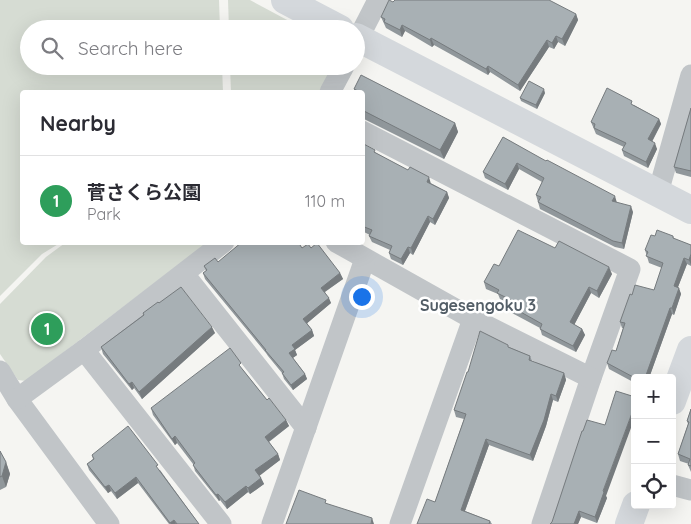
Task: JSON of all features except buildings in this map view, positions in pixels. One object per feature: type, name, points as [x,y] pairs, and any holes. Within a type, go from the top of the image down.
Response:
[{"type":"street","points":[[285,0],[322,20]]},
{"type":"street","points":[[364,20],[378,0]]},
{"type":"street","points":[[365,43],[691,210]]},
{"type":"street","points":[[331,90],[339,75]]},
{"type":"street","points":[[658,192],[691,76]]},
{"type":"street","points":[[365,133],[630,268],[542,524]]},
{"type":"street","points":[[16,398],[84,350],[220,245]]},
{"type":"street","points":[[341,245],[472,319],[591,378]]},
{"type":"street","points":[[272,524],[366,259]]},
{"type":"street","points":[[184,274],[306,428]]},
{"type":"street","points":[[400,524],[472,319]]},
{"type":"street","points":[[84,350],[221,524]]},
{"type":"street","points":[[676,391],[691,350]]},
{"type":"street","points":[[0,371],[16,398],[108,524]]},
{"type":"street","points":[[676,486],[691,490]]},
{"type":"street","points":[[629,524],[635,509]]},
{"type":"shaded area","points":[[0,0],[219,0],[220,20],[20,20],[20,75],[222,75],[223,90],[20,90],[20,245],[57,245],[42,254],[0,296]]},
{"type":"shaded area","points":[[228,0],[250,0],[287,20],[229,20]]},
{"type":"shaded area","points":[[230,75],[328,75],[320,90],[231,90]]},
{"type":"shaded area","points":[[62,245],[204,245],[26,381],[18,380],[0,354],[0,304],[46,257]]},
{"type":"place","name":"菅さくら公園","points":[[47,329]]},
{"type":"district","name":"Sugesengoku 3","points":[[478,305]]}]
